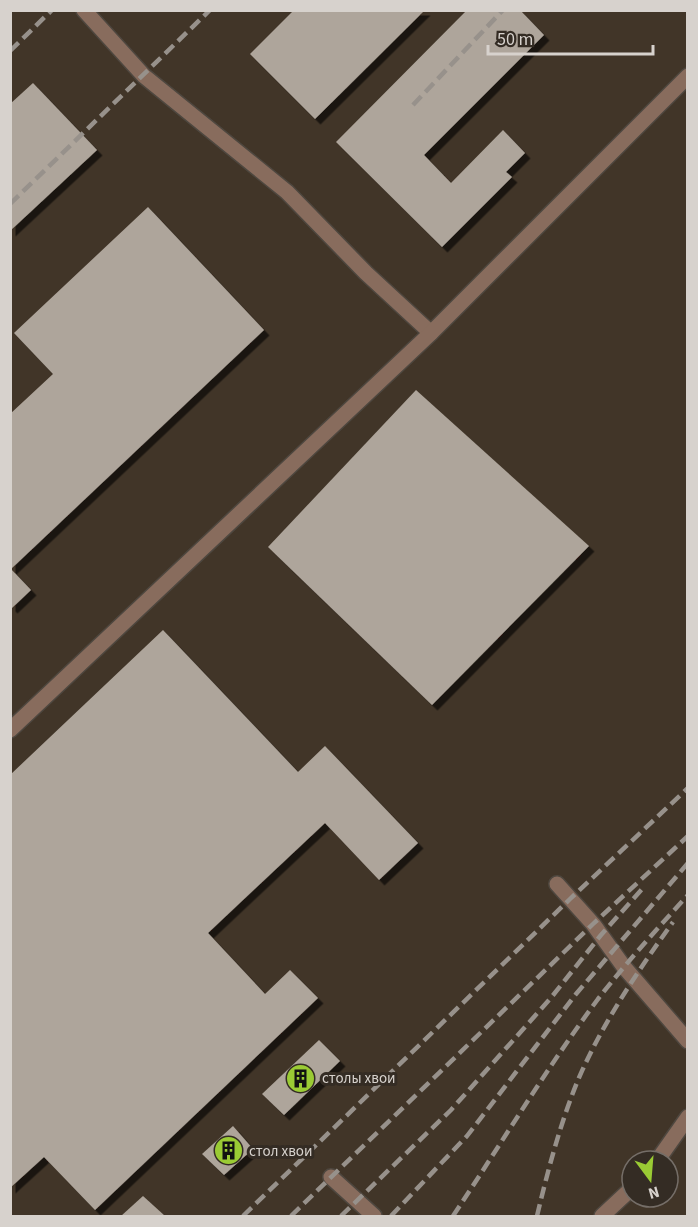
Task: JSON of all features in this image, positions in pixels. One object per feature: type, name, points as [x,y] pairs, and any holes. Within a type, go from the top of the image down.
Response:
[{"type":"lane","points":[[84,10],[144,76],[287,192],[366,273],[431,333]]},
{"type":"lane","points":[[10,730],[431,333],[687,76]]},
{"type":"lane","points":[[557,884],[593,924],[624,967],[687,1041]]},
{"type":"lane","points":[[665,1149],[687,1117]]},
{"type":"lane","points":[[332,1177],[374,1216]]},
{"type":"lane","points":[[602,1216],[620,1199]]},
{"type":"shaded area","points":[[10,11],[687,11],[687,1216],[11,1216]]},
{"type":"building","points":[[294,10],[425,10],[315,119],[250,54]]},
{"type":"building","points":[[467,10],[520,10],[544,35],[424,155],[451,183],[503,130],[525,153],[506,172],[512,177],[442,247],[336,142]]},
{"type":"building","points":[[33,83],[97,150],[10,231],[10,104]]},
{"type":"building","points":[[148,207],[264,330],[11,569],[31,590],[12,608],[10,606],[10,414],[53,374],[14,333]]},
{"type":"building","points":[[416,390],[589,546],[432,705],[268,547]]},
{"type":"building","points":[[163,630],[298,772],[325,746],[418,843],[379,880],[325,823],[208,933],[265,994],[290,970],[318,998],[95,1210],[44,1157],[10,1188],[10,775]]},
{"type":"building","name":"столы хвои","points":[[319,1040],[340,1061],[284,1115],[262,1094]]},
{"type":"building","name":"стол хвои","points":[[233,1126],[253,1149],[224,1175],[202,1154]]},
{"type":"building","points":[[143,1196],[165,1216],[121,1216]]},
{"type":"railway","points":[[10,51],[52,10]]},
{"type":"railway","points":[[10,204],[210,10]]},
{"type":"railway","points":[[413,105],[503,10]]},
{"type":"railway","points":[[243,1216],[688,788]]},
{"type":"railway","points":[[291,1216],[593,924],[688,836]]},
{"type":"railway","points":[[391,1216],[467,1136],[576,994],[688,863]]},
{"type":"railway","points":[[341,1216],[451,1110],[550,999],[601,935],[643,888]]},
{"type":"railway","points":[[453,1216],[542,1079],[598,999],[688,895]]},
{"type":"railway","points":[[537,1216],[560,1130],[587,1059],[621,999],[673,922]]},
{"type":"place","name":"столы хвои","points":[[301,1078]]},
{"type":"place","name":"стол хвои","points":[[228,1151]]}]
